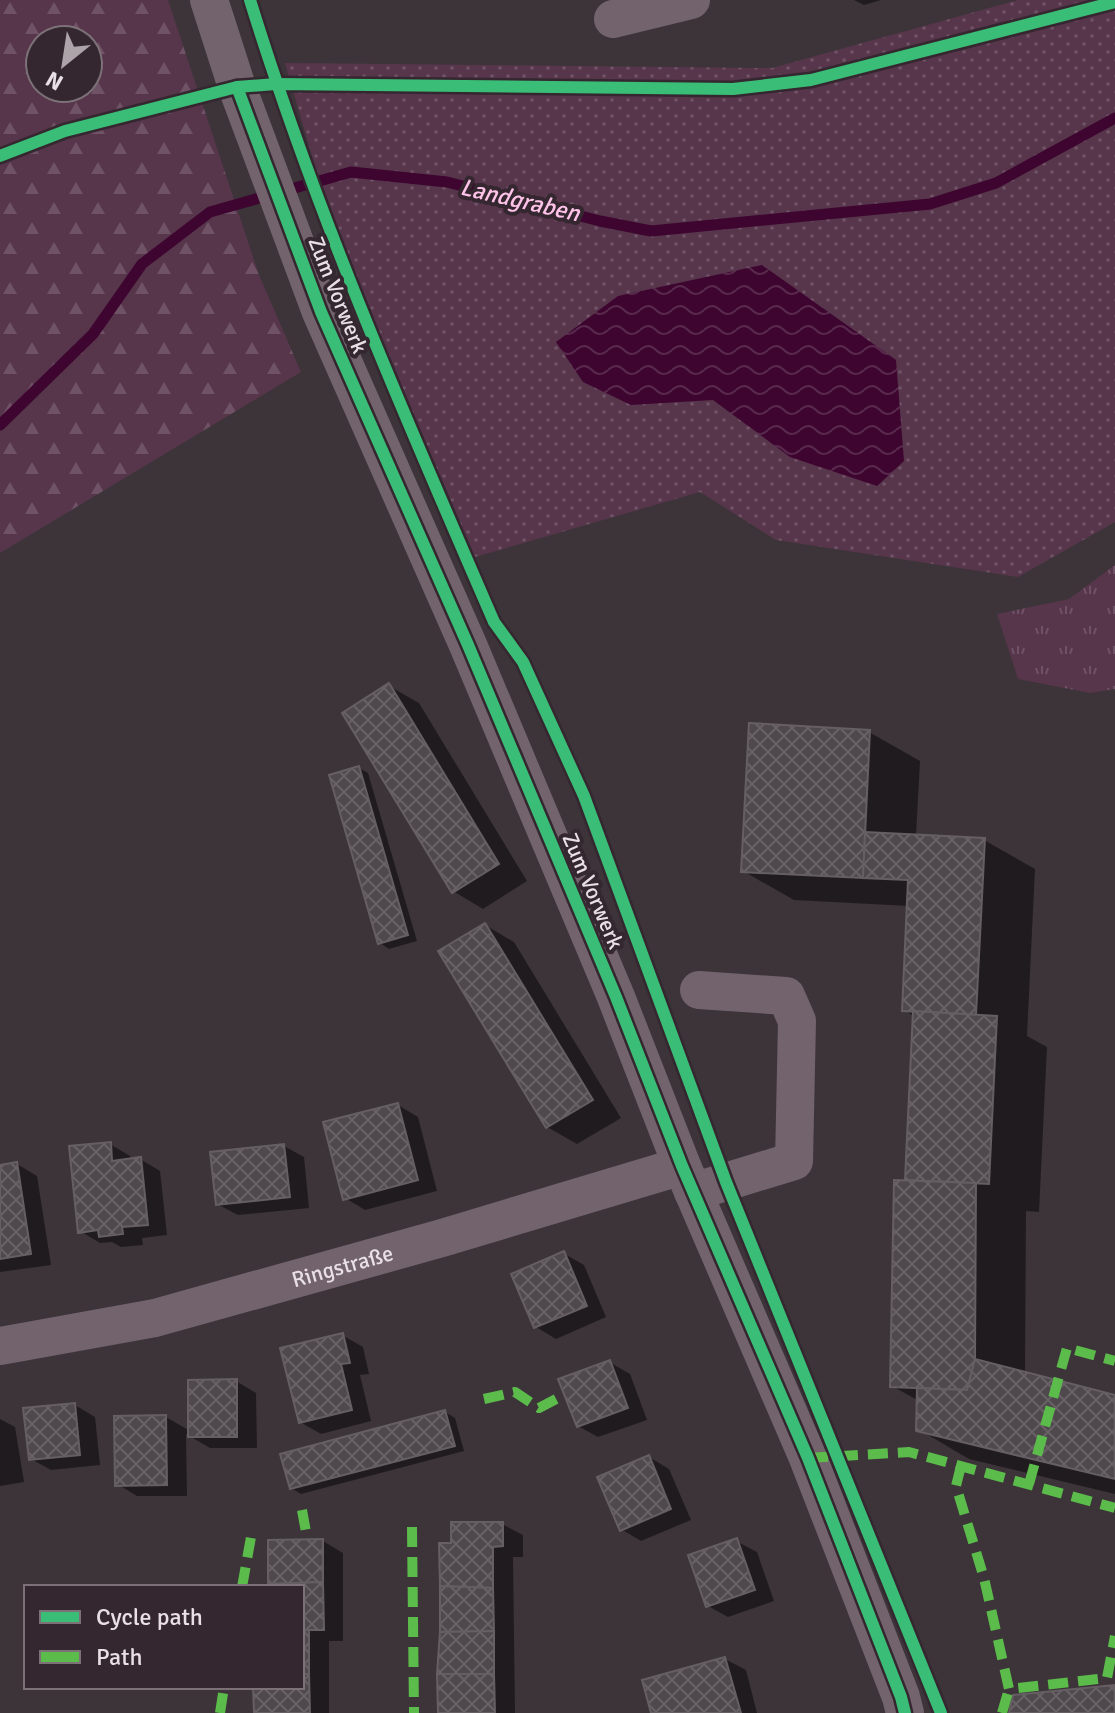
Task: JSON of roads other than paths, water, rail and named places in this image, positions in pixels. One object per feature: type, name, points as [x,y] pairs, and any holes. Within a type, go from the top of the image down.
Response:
[{"type":"street","name":"Zum Vorwerk","points":[[209,0],[237,87],[321,312],[481,675],[616,997],[688,1179],[808,1458],[905,1713]]},
{"type":"street","points":[[613,19],[691,0]]},
{"type":"street","name":"Ringstraße","points":[[0,1346],[155,1318],[442,1238],[688,1179],[794,1161],[797,1021],[786,996],[699,990]]},
{"type":"water","points":[[762,265],[896,360],[904,461],[877,486],[790,457],[713,400],[631,405],[583,382],[556,342],[618,296]]},
{"type":"waterway","name":"Landgraben","points":[[0,425],[93,334],[142,264],[210,212],[351,172],[447,182],[651,231],[930,204],[996,183],[1115,118]]}]
